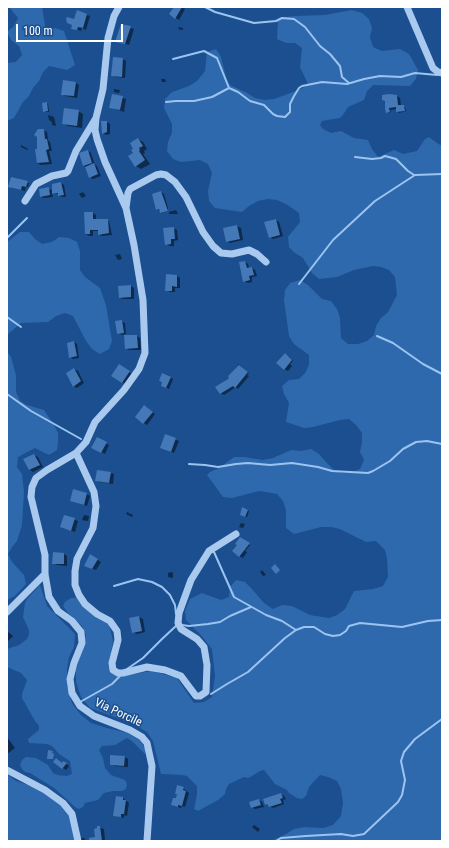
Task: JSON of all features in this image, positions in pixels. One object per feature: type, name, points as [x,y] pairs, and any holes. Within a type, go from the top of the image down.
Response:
[{"type":"street","points":[[119,7],[114,16],[108,38],[103,89],[96,118],[95,130],[105,162],[126,208],[143,300],[145,353],[139,369],[124,390],[95,422],[86,442],[76,453],[94,492],[96,506],[92,528],[77,559],[75,585],[85,604],[97,614],[110,621],[117,631],[118,640],[112,663],[113,670],[118,673],[147,667],[165,670],[181,676],[196,696],[200,696],[206,692],[207,665],[204,647],[198,639],[181,629],[178,623],[191,580],[209,551],[236,534]]},
{"type":"street","points":[[407,7],[433,68],[442,73]]},
{"type":"street","points":[[25,201],[36,184],[52,176],[66,173],[68,171],[76,151],[96,118]]},
{"type":"street","points":[[126,208],[130,189],[156,175],[166,175],[174,182],[186,197],[203,232],[213,246],[221,253],[232,254],[249,250],[257,254],[266,262]]},
{"type":"street","name":"Via Porcile","points":[[76,453],[36,478],[32,487],[31,497],[45,555],[45,574],[49,597],[58,611],[72,621],[81,632],[82,643],[74,663],[70,679],[72,693],[80,706],[94,716],[130,730],[142,737],[147,743],[152,766],[147,841]]},
{"type":"street","points":[[9,609],[45,574]]},
{"type":"street","points":[[7,770],[45,790],[63,803],[72,814],[78,841]]},
{"type":"shaded area","points":[[9,7],[42,7],[46,31],[55,28],[64,31],[75,65],[67,70],[49,66],[43,72],[39,81],[23,102],[14,118],[7,121],[7,63],[16,62],[22,55],[19,46],[11,40],[7,32],[14,26],[18,18]]},
{"type":"shaded area","points":[[352,10],[362,13],[369,19],[372,28],[370,37],[373,47],[382,51],[400,49],[409,54],[418,70],[416,79],[410,86],[373,85],[367,91],[364,100],[348,107],[340,118],[322,121],[320,125],[323,129],[331,133],[341,131],[354,138],[368,140],[378,157],[394,150],[403,154],[417,151],[425,139],[429,137],[442,146],[442,841],[271,841],[294,829],[304,827],[323,828],[333,825],[341,816],[343,803],[341,789],[337,781],[320,775],[309,787],[306,796],[302,799],[297,798],[287,790],[275,784],[264,770],[260,771],[248,778],[244,777],[229,784],[225,794],[218,800],[198,811],[194,809],[197,786],[187,776],[161,774],[153,741],[147,732],[131,723],[90,708],[81,697],[76,682],[76,670],[86,635],[82,626],[63,606],[65,602],[71,598],[76,598],[109,624],[113,641],[109,664],[123,676],[151,671],[177,678],[194,703],[204,702],[212,697],[215,676],[212,649],[186,620],[185,611],[190,599],[202,593],[221,600],[229,597],[230,587],[236,580],[245,582],[264,603],[273,609],[282,605],[292,606],[310,615],[329,618],[337,615],[345,609],[354,591],[373,589],[383,586],[388,577],[385,550],[376,541],[366,542],[340,529],[331,527],[321,527],[294,534],[286,528],[286,510],[283,501],[277,494],[259,491],[232,498],[223,497],[207,475],[234,457],[263,460],[273,458],[291,450],[301,451],[311,449],[319,454],[333,469],[342,473],[351,473],[360,469],[364,460],[360,452],[362,433],[349,419],[304,428],[286,422],[289,403],[282,386],[289,380],[299,379],[306,372],[309,364],[309,355],[294,344],[289,336],[284,300],[285,290],[290,283],[300,280],[308,285],[322,299],[331,301],[337,309],[340,318],[341,338],[348,344],[358,344],[367,341],[374,335],[376,326],[381,318],[388,312],[397,295],[395,277],[389,270],[373,266],[354,270],[337,277],[319,279],[312,273],[303,258],[289,247],[288,237],[300,222],[299,213],[277,200],[268,199],[258,201],[242,212],[215,208],[209,201],[208,191],[212,173],[208,164],[200,160],[181,162],[173,159],[167,151],[168,142],[172,133],[172,124],[164,108],[165,99],[172,92],[189,86],[197,81],[205,71],[207,52],[216,49],[221,57],[226,77],[230,85],[255,98],[265,100],[274,99],[301,89],[308,84],[300,67],[302,48],[295,43],[286,43],[277,39],[278,21],[286,17],[325,15]]},
{"type":"shaded area","points":[[20,232],[29,232],[42,244],[52,242],[59,237],[69,238],[77,242],[80,251],[80,270],[85,277],[100,288],[106,305],[112,341],[109,349],[100,354],[92,349],[86,341],[73,316],[65,313],[56,316],[48,322],[21,323],[7,335],[7,242]]},
{"type":"shaded area","points":[[7,351],[11,357],[16,375],[16,392],[20,401],[27,405],[44,410],[58,433],[58,442],[57,450],[49,455],[35,448],[18,457],[17,467],[22,474],[24,492],[22,525],[17,541],[8,554],[12,562],[24,575],[26,584],[15,596],[7,600]]},
{"type":"shaded area","points":[[40,585],[47,606],[75,634],[74,647],[69,657],[67,669],[67,685],[72,703],[81,715],[91,723],[128,733],[141,741],[145,749],[145,754],[127,738],[115,745],[102,746],[99,750],[103,758],[105,768],[111,775],[125,780],[127,784],[126,789],[122,791],[104,793],[98,800],[85,803],[83,807],[79,809],[54,788],[30,773],[25,772],[20,765],[22,760],[26,757],[36,758],[48,765],[53,773],[57,775],[67,776],[72,774],[70,761],[59,754],[52,746],[47,744],[29,743],[28,739],[39,730],[39,726],[22,698],[27,680],[21,673],[7,667],[7,649],[19,645],[27,639],[29,630],[23,617],[25,603]]},
{"type":"shaded area","points":[[7,774],[16,781],[35,787],[53,798],[69,813],[75,841],[7,841]]},
{"type":"building","points":[[174,7],[182,7],[175,19],[169,14]]},
{"type":"building","points":[[77,10],[87,14],[83,28],[78,27],[77,30],[71,29],[72,25],[67,23],[66,19],[67,17],[74,19]]},
{"type":"building","points":[[121,24],[131,26],[125,44],[115,42]]},
{"type":"building","points":[[113,57],[123,58],[122,77],[111,76]]},
{"type":"building","points":[[63,80],[76,82],[74,96],[61,95]]},
{"type":"building","points":[[112,94],[123,96],[120,110],[109,108]]},
{"type":"building","points":[[382,95],[397,95],[398,105],[404,105],[405,111],[396,112],[396,107],[389,108],[390,112],[386,113],[385,101],[382,100]]},
{"type":"building","points":[[47,102],[48,111],[43,112],[42,103]]},
{"type":"building","points":[[64,108],[79,110],[77,126],[62,124]]},
{"type":"building","points":[[101,121],[107,121],[107,132],[102,134]]},
{"type":"building","points":[[38,129],[44,129],[45,139],[47,139],[49,149],[46,150],[49,162],[37,163],[35,149],[37,149],[37,137],[34,135]]},
{"type":"building","points":[[138,138],[143,146],[139,148],[139,151],[145,160],[135,167],[128,156],[133,153],[130,143]]},
{"type":"building","points":[[88,150],[92,163],[83,166],[79,153]]},
{"type":"building","points":[[94,163],[98,174],[89,178],[85,167]]},
{"type":"building","points":[[11,177],[28,181],[26,187],[22,186],[21,190],[8,187]]},
{"type":"building","points":[[61,182],[64,195],[58,196],[58,193],[52,194],[52,184]]},
{"type":"building","points":[[49,187],[50,195],[40,197],[39,189]]},
{"type":"building","points":[[161,191],[168,211],[160,213],[159,209],[156,210],[152,194]]},
{"type":"building","points":[[84,212],[93,212],[93,219],[108,219],[109,233],[98,235],[98,230],[90,230],[90,234],[85,234]]},
{"type":"building","points":[[276,219],[280,235],[269,238],[264,222]]},
{"type":"building","points":[[237,225],[240,239],[226,242],[223,228]]},
{"type":"building","points":[[174,227],[175,239],[171,239],[171,244],[165,245],[163,228]]},
{"type":"building","points":[[245,261],[247,268],[252,267],[254,275],[249,276],[250,280],[243,282],[239,262]]},
{"type":"building","points":[[166,274],[177,275],[177,287],[172,286],[172,291],[165,291]]},
{"type":"building","points":[[131,285],[131,297],[119,298],[118,286]]},
{"type":"building","points":[[122,320],[124,333],[117,334],[115,321]]},
{"type":"building","points":[[124,335],[137,335],[138,348],[125,349]]},
{"type":"building","points":[[74,341],[77,356],[69,358],[67,343]]},
{"type":"building","points":[[285,353],[292,360],[284,370],[276,363]]},
{"type":"building","points":[[119,364],[130,371],[122,383],[111,376]]},
{"type":"building","points":[[239,365],[248,372],[235,388],[233,386],[220,394],[215,387],[228,379],[228,376]]},
{"type":"building","points":[[74,368],[81,381],[73,387],[66,373]]},
{"type":"building","points":[[162,373],[171,377],[166,388],[161,386],[162,382],[159,381]]},
{"type":"building","points":[[144,405],[153,412],[143,424],[135,417]]},
{"type":"building","points":[[165,434],[176,438],[171,452],[160,448]]},
{"type":"building","points":[[97,437],[107,442],[101,453],[91,448]]},
{"type":"building","points":[[34,454],[40,465],[29,470],[23,459]]},
{"type":"building","points":[[97,470],[111,472],[109,483],[95,481]]},
{"type":"building","points":[[73,489],[87,493],[84,505],[70,501]]},
{"type":"building","points":[[242,507],[248,510],[245,517],[240,515]]},
{"type":"building","points":[[64,515],[75,518],[71,531],[60,527]]},
{"type":"building","points":[[240,537],[250,543],[239,557],[232,551],[237,545],[235,544]]},
{"type":"building","points":[[53,552],[64,553],[64,564],[52,564]]},
{"type":"building","points":[[90,554],[98,559],[92,569],[84,566]]},
{"type":"building","points":[[275,564],[280,570],[276,574],[271,568]]},
{"type":"building","points":[[139,616],[142,631],[132,633],[129,618]]},
{"type":"building","points":[[48,750],[53,751],[53,759],[47,759]]},
{"type":"building","points":[[110,755],[125,756],[124,766],[110,765]]},
{"type":"building","points":[[56,758],[62,763],[63,761],[67,763],[62,769],[53,762]]},
{"type":"building","points":[[177,785],[184,787],[183,790],[186,791],[182,806],[178,805],[178,807],[171,805],[173,798],[176,798],[177,794],[175,794]]},
{"type":"building","points":[[281,793],[283,798],[280,799],[282,803],[269,807],[267,804],[265,805],[263,799]]},
{"type":"building","points":[[116,796],[123,797],[123,800],[126,800],[124,814],[121,814],[121,817],[113,816]]},
{"type":"building","points":[[259,799],[261,805],[251,808],[249,802]]},
{"type":"building","points":[[97,826],[100,826],[102,841],[89,841],[89,838],[95,837],[94,829],[97,828]]},
{"type":"waterway","points":[[205,7],[215,12],[254,23],[276,21],[282,18],[294,19],[305,27],[320,46],[330,54],[340,66],[342,77],[349,83]]},
{"type":"waterway","points":[[173,59],[204,51],[217,58],[229,88],[238,92],[250,101],[264,105],[273,114],[285,117],[290,112],[290,104],[294,96],[302,86],[322,82],[347,84],[380,76],[401,77],[415,73],[437,75]]},
{"type":"waterway","points":[[166,102],[194,101],[212,97],[229,88]]},
{"type":"waterway","points":[[355,157],[372,159],[385,156],[396,159],[414,175]]},
{"type":"waterway","points":[[299,284],[333,240],[375,201],[415,175],[442,174]]},
{"type":"waterway","points":[[7,238],[27,218]]},
{"type":"waterway","points":[[7,317],[21,327]]},
{"type":"waterway","points":[[377,336],[393,343],[423,364],[442,374]]},
{"type":"waterway","points":[[7,394],[31,411],[81,439]]},
{"type":"waterway","points":[[189,464],[218,467],[248,463],[270,465],[292,463],[332,471],[368,473],[390,461],[403,449],[416,442],[427,441],[442,444]]},
{"type":"waterway","points":[[212,551],[214,552],[234,597],[266,615],[282,621],[296,630]]},
{"type":"waterway","points":[[114,586],[138,579],[152,582],[162,587],[170,595],[175,605],[176,614]]},
{"type":"waterway","points":[[182,625],[189,626],[220,622],[251,607]]},
{"type":"waterway","points":[[211,694],[248,672],[285,638],[296,630],[304,627],[314,627],[325,634],[333,636],[340,635],[346,631],[349,626],[360,623],[402,627],[428,621],[442,620]]},
{"type":"waterway","points":[[127,669],[143,658],[177,625]]},
{"type":"waterway","points":[[80,702],[112,684],[121,675]]},
{"type":"waterway","points":[[276,841],[281,838],[306,836],[341,834],[353,836],[364,834],[398,802],[402,795],[405,780],[401,761],[404,752],[415,739],[442,719]]}]
